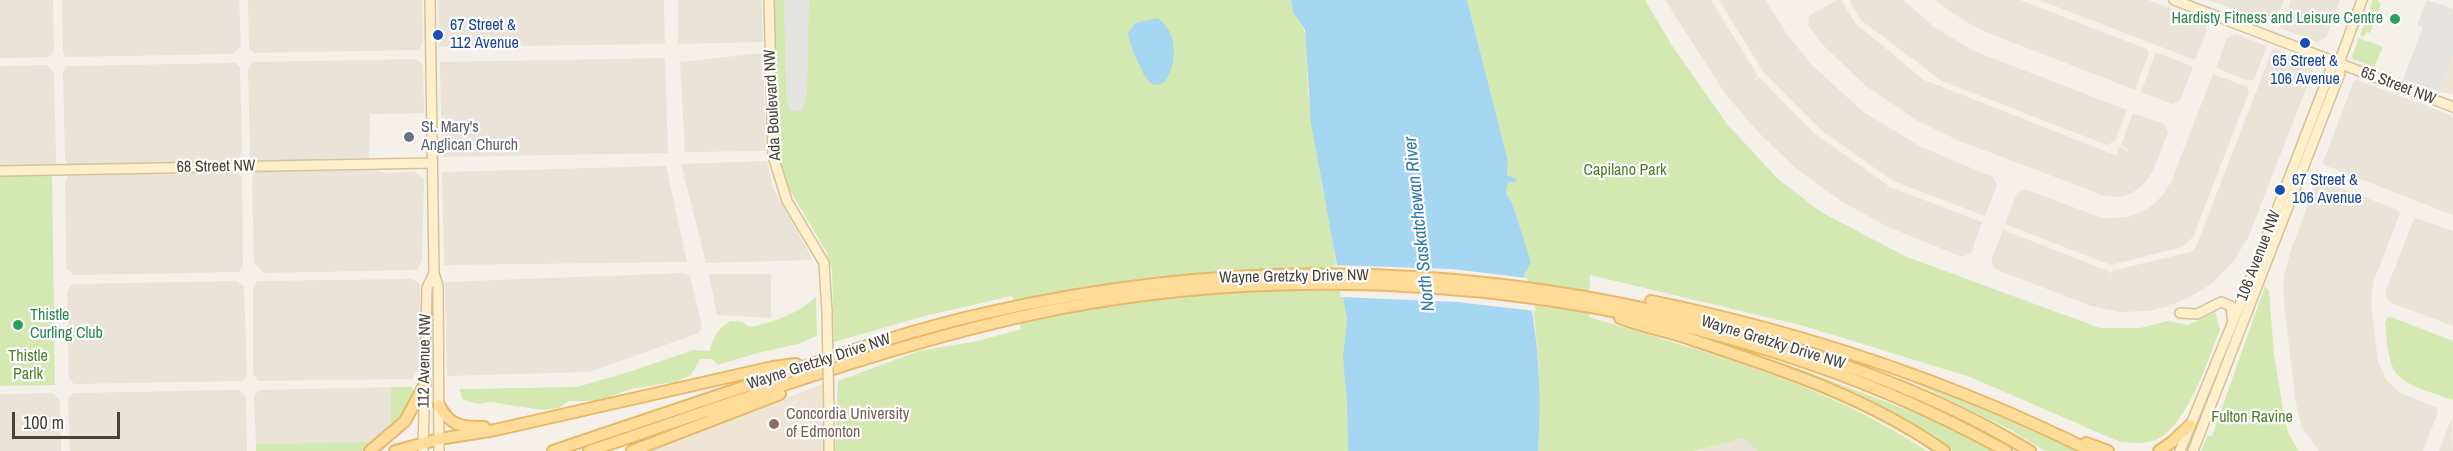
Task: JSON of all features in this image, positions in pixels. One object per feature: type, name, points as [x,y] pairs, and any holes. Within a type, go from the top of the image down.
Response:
[{"type":"main road","name":"112 Avenue NW","points":[[430,0],[434,273],[438,286],[439,451]]},
{"type":"main road","name":"Ada Boulevard NW","points":[[769,0],[773,156],[787,201],[824,263],[829,451]]},
{"type":"main road","name":"65 Street NW","points":[[2174,0],[2453,107]]},
{"type":"main road","name":"106 Avenue NW","points":[[2180,451],[2331,69],[2338,63],[2362,0]]},
{"type":"main road","name":"106 Avenue NW","points":[[2193,451],[2340,73],[2338,63]]},
{"type":"main road","name":"68 Street NW","points":[[0,171],[432,163]]},
{"type":"main road","name":"112 Avenue NW","points":[[423,447],[427,288],[434,273]]},
{"type":"main road","name":"Wayne Gretzky Drive NW","points":[[553,451],[820,361],[940,324],[1046,300],[1137,286],[1344,274],[1494,283],[1575,294],[1602,304],[1817,366],[1913,404],[2007,451]]},
{"type":"main road","name":"Wayne Gretzky Drive NW","points":[[589,451],[924,341],[1036,314],[1264,280],[1414,287],[1499,294],[1580,305],[1602,304],[1721,326],[1822,356],[1944,404],[2030,451]]},
{"type":"main road","points":[[1602,304],[1630,297],[1783,332],[1924,380],[2060,435],[2108,451]]},
{"type":"main road","points":[[2180,313],[2197,314],[2216,304],[2227,303],[2233,309],[2231,326]]},
{"type":"main road","points":[[1602,304],[1631,322],[1689,338],[1820,385],[1900,423],[1944,451]]},
{"type":"main road","points":[[395,451],[423,447],[439,439],[505,427],[774,367],[820,361]]},
{"type":"main road","points":[[632,451],[775,396],[822,374]]},
{"type":"main road","points":[[370,451],[405,422],[425,384]]},
{"type":"main road","points":[[439,405],[447,419],[455,423],[472,427],[505,427]]},
{"type":"main road","points":[[2159,451],[2190,425]]},
{"type":"main road","points":[[2060,435],[2091,451]]},
{"type":"shaded area","points":[[0,0],[53,0],[54,51],[49,57],[0,58]]},
{"type":"shaded area","points":[[62,0],[239,0],[241,46],[233,54],[66,57],[63,51]]},
{"type":"shaded area","points":[[248,0],[422,0],[423,42],[419,50],[254,53],[249,48]]},
{"type":"shaded area","points":[[438,0],[664,0],[665,44],[439,47]]},
{"type":"shaded area","points":[[678,0],[762,0],[763,42],[678,44]]},
{"type":"shaded area","points":[[784,0],[809,0],[807,93],[802,111],[790,111],[786,95]]},
{"type":"shaded area","points":[[1665,0],[1711,0],[1758,76],[1751,83],[1759,77],[1816,135],[1810,142],[1817,135],[1889,186],[1885,195],[1890,187],[1982,222],[1971,253],[1962,257],[1888,227],[1841,201],[1798,170],[1760,134],[1726,95]]},
{"type":"shaded area","points":[[1719,0],[1765,0],[1789,37],[1811,64],[1862,111],[1921,147],[1993,177],[1997,185],[1985,216],[1893,181],[1821,130],[1764,73]]},
{"type":"shaded area","points":[[1836,0],[1841,0],[1856,24],[1924,80],[2105,151],[2106,161],[2106,152],[2116,155],[2120,146],[2128,152],[2129,150],[2121,145],[2133,113],[2164,124],[2168,133],[2152,173],[2144,184],[2132,193],[2120,197],[2105,196],[1957,140],[1918,121],[1866,86],[1824,46],[1808,25],[1809,16]]},
{"type":"shaded area","points":[[1849,0],[1903,0],[1934,27],[1974,51],[2127,110],[2115,141],[2107,145],[1942,81],[1861,20]]},
{"type":"shaded area","points":[[1935,0],[2020,0],[2147,49],[2149,53],[2135,90],[1986,32],[1963,20]]},
{"type":"shaded area","points":[[2039,0],[2148,0],[2203,21],[2207,30],[2195,60]]},
{"type":"shaded area","points":[[2209,0],[2284,0],[2274,25]]},
{"type":"shaded area","points":[[2291,0],[2340,0],[2326,38],[2317,42],[2280,28]]},
{"type":"shaded area","points":[[2427,0],[2453,9],[2453,57],[2439,92],[2403,79],[2423,27],[2417,25]]},
{"type":"shaded area","points":[[2236,34],[2267,46],[2254,79],[2249,81],[2216,68],[2227,38]]},
{"type":"shaded area","points":[[2273,48],[2310,62],[2313,71],[2248,238],[2233,262],[2210,285],[2169,306],[2148,311],[2120,312],[2091,306],[1995,269],[1991,261],[2003,230],[2111,272],[2110,281],[2112,271],[2194,251],[2201,235],[2208,241],[2201,234]]},
{"type":"shaded area","points":[[2156,52],[2193,67],[2180,100],[2172,104],[2141,92]]},
{"type":"shaded area","points":[[763,53],[766,151],[685,152],[680,62]]},
{"type":"shaded area","points":[[2453,57],[2453,94],[2439,92]]},
{"type":"shaded area","points":[[665,58],[668,153],[442,157],[440,62]]},
{"type":"shaded area","points":[[416,59],[423,65],[424,113],[370,114],[369,160],[257,163],[250,156],[248,69],[253,62]]},
{"type":"shaded area","points":[[235,63],[240,67],[242,154],[235,163],[71,167],[65,160],[63,72],[66,66]]},
{"type":"shaded area","points":[[47,65],[54,73],[56,162],[51,167],[0,168],[0,66]]},
{"type":"shaded area","points":[[2213,74],[2247,87],[2249,92],[2193,237],[2182,247],[2111,265],[2005,224],[2017,193],[2025,189],[2102,218],[2129,217],[2150,207],[2162,196],[2171,182]]},
{"type":"shaded area","points":[[2357,80],[2453,116],[2453,215],[2324,165],[2323,162],[2354,81]]},
{"type":"shaded area","points":[[767,161],[773,188],[813,260],[706,263],[681,164]]},
{"type":"shaded area","points":[[666,166],[687,262],[444,265],[442,172]]},
{"type":"shaded area","points":[[377,170],[383,173],[415,172],[424,179],[422,260],[417,270],[263,273],[254,263],[252,179],[256,172]]},
{"type":"shaded area","points":[[235,172],[242,177],[243,264],[239,272],[74,275],[66,269],[65,182],[69,175]]},
{"type":"shaded area","points":[[2320,180],[2398,210],[2400,213],[2373,283],[2371,303],[2378,362],[2386,379],[2398,392],[2437,408],[2438,412],[2423,451],[2319,451],[2301,426],[2295,398],[2283,293],[2284,276],[2291,250],[2317,181]]},
{"type":"shaded area","points":[[2416,218],[2453,231],[2453,326],[2389,302],[2385,293]]},
{"type":"shaded area","points":[[683,273],[690,276],[702,326],[699,333],[589,372],[447,376],[445,282]]},
{"type":"shaded area","points":[[709,274],[771,274],[771,318],[717,315]]},
{"type":"shaded area","points":[[412,279],[420,284],[419,367],[412,379],[258,381],[253,373],[253,289],[257,281]]},
{"type":"shaded area","points":[[237,281],[244,287],[247,374],[243,381],[74,384],[69,378],[67,291],[73,284]]},
{"type":"shaded area","name":"Concordia University of Edmonton","points":[[828,382],[829,451],[650,451],[652,450]]},
{"type":"shaded area","points":[[391,387],[391,429],[373,443],[256,444],[254,396],[260,390]]},
{"type":"shaded area","points":[[239,390],[246,397],[247,451],[70,451],[68,398],[74,393]]},
{"type":"shaded area","points":[[53,393],[60,400],[61,451],[0,451],[0,394]]},
{"type":"shaded area","points":[[2452,417],[2453,451],[2439,451]]},
{"type":"shaded area","points":[[1743,437],[1758,451],[1702,451],[1701,449]]},
{"type":"green space","points":[[774,0],[1291,0],[1293,10],[1306,37],[1308,92],[1323,191],[1331,220],[1335,257],[1347,320],[1348,451],[835,451],[838,381],[919,351],[978,341],[1021,329],[1012,296],[925,316],[834,342],[832,270],[827,253],[789,189],[782,169],[778,145]]},
{"type":"green space","name":"Capilano Park","points":[[1467,0],[1645,0],[1673,47],[1727,124],[1778,179],[1821,212],[1907,257],[2100,328],[2140,328],[2168,321],[2188,325],[2215,312],[2220,330],[2194,393],[2176,423],[2165,434],[2153,441],[2120,442],[1970,377],[1804,326],[1590,275],[1589,317],[1720,357],[1806,388],[1888,427],[1927,451],[1758,451],[1743,438],[1694,451],[1538,451],[1539,368],[1534,314],[1524,275],[1518,228],[1512,203],[1506,193],[1508,161]]},
{"type":"green space","points":[[2373,0],[2381,4],[2370,33],[2366,32],[2364,37],[2360,35]]},
{"type":"green space","points":[[2359,38],[2383,47],[2374,67],[2353,59]]},
{"type":"green space","name":"Thistle Parlk","points":[[52,175],[55,385],[0,386],[0,176]]},
{"type":"green space","name":"Fulton Ravine","points":[[2265,286],[2269,291],[2274,354],[2284,416],[2289,435],[2299,451],[2201,451],[2207,436],[2212,436]]},
{"type":"green space","points":[[816,297],[817,336],[798,344],[718,365],[712,359],[700,359],[691,375],[676,382],[630,389],[599,401],[569,401],[559,408],[542,410],[490,402],[477,404],[462,399],[460,389],[577,387],[693,350],[710,351],[717,334],[730,321],[742,322],[750,327],[768,323],[793,313]]},
{"type":"green space","points":[[2391,317],[2453,341],[2453,400],[2420,389],[2398,376],[2390,359],[2385,323],[2387,318]]},
{"type":"green space","points":[[1780,364],[1800,369],[1931,419],[1992,451],[1952,451],[1876,405]]},
{"type":"green space","points":[[1896,374],[1983,407],[2081,451],[2045,451],[2011,430]]},
{"type":"green space","points":[[391,387],[412,387],[414,394],[402,420],[391,432],[363,451],[256,451],[256,444],[373,442],[391,428]]},
{"type":"water","name":"North Saskatchewan River","points":[[1291,0],[1467,0],[1508,161],[1507,175],[1516,179],[1516,182],[1508,182],[1506,193],[1512,203],[1531,262],[1524,275],[1533,318],[1538,362],[1540,407],[1538,451],[1348,451],[1343,357],[1347,320],[1311,123],[1305,30],[1293,12]]},
{"type":"water","points":[[1157,18],[1168,28],[1173,42],[1174,58],[1165,81],[1157,85],[1148,80],[1139,64],[1128,33],[1135,23]]},
{"type":"pier","points":[[1333,265],[1452,269],[1527,278],[1536,311],[1457,302],[1341,297]]},
{"type":"place","name":"Hardisty Fitness and Leisure Centre","points":[[2395,19]]},
{"type":"place","name":"67 Street & 112 Avenue","points":[[438,35]]},
{"type":"place","name":"65 Street & 106 Avenue","points":[[2305,43]]},
{"type":"place","name":"St. Mary's Anglican Church","points":[[409,137]]},
{"type":"place","name":"67 Street & 106 Avenue","points":[[2280,190]]},
{"type":"place","name":"Thistle Curling Club","points":[[18,325]]},
{"type":"place","name":"Concordia University of Edmonton","points":[[774,424]]}]
